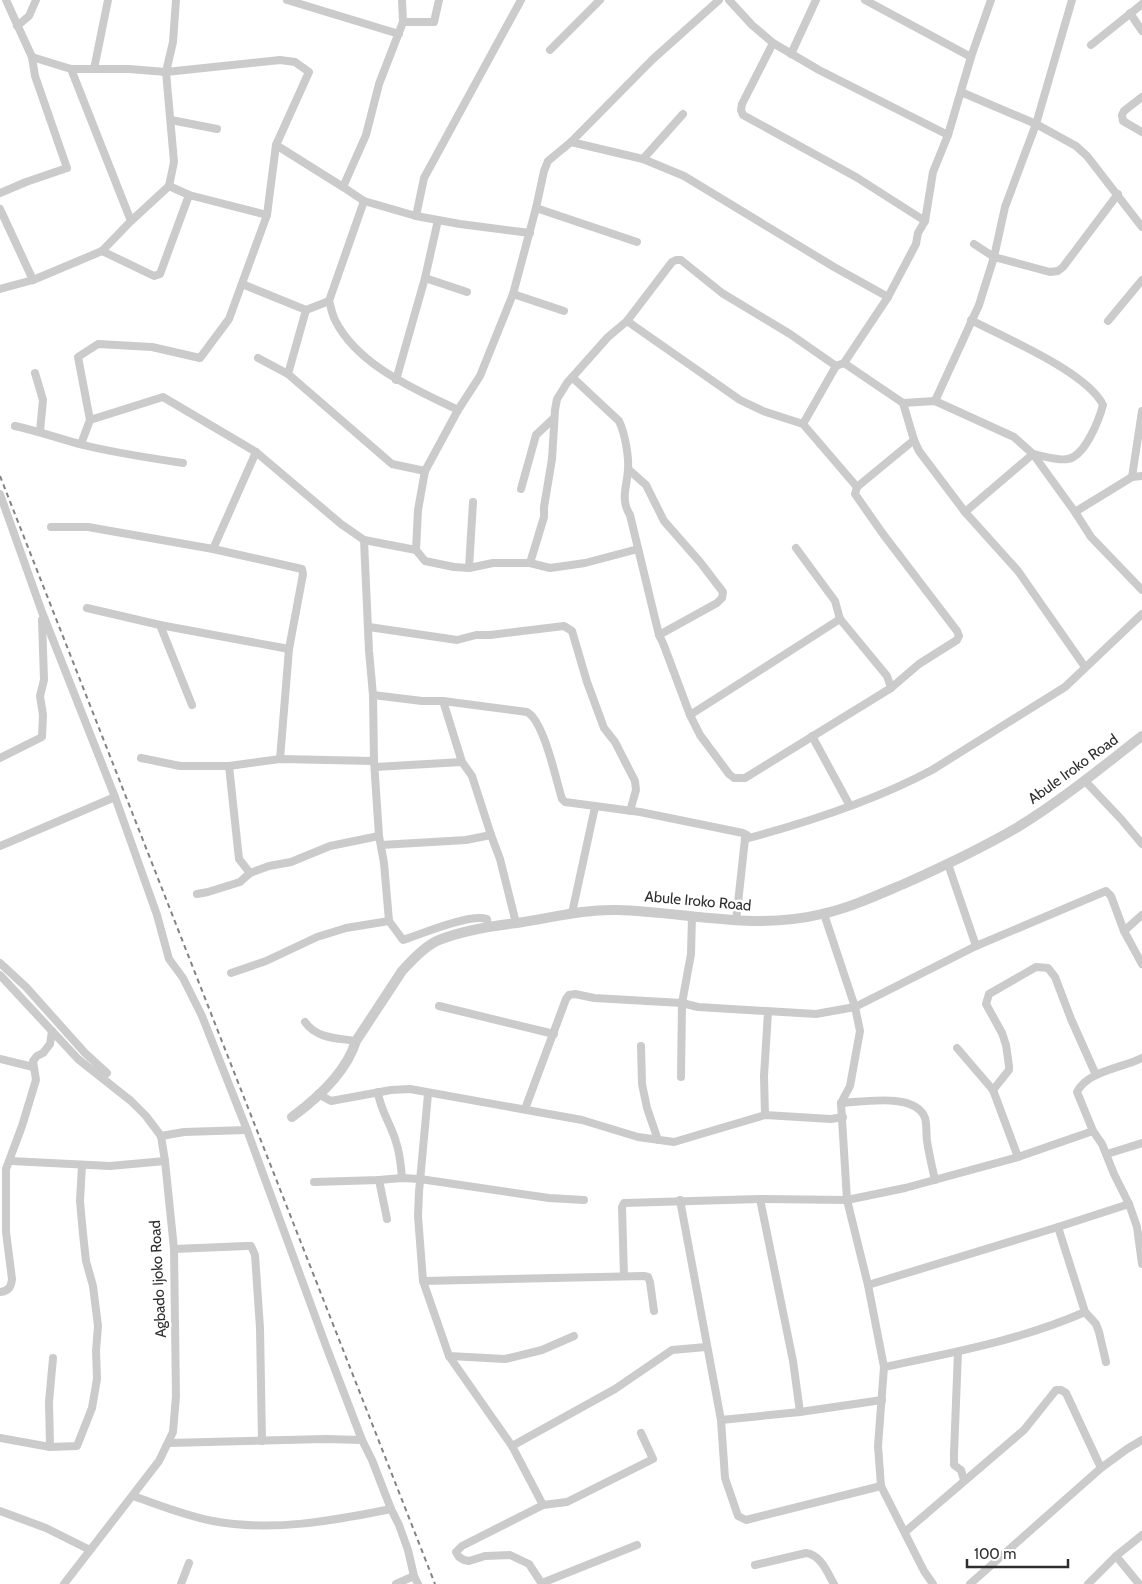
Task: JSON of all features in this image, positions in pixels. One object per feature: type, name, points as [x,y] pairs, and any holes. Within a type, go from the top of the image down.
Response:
[{"type":"street","points":[[0,193],[67,168],[35,76],[32,57],[6,0]]},
{"type":"street","points":[[17,26],[29,16],[36,0]]},
{"type":"street","points":[[94,69],[108,0]]},
{"type":"street","points":[[0,289],[34,280],[102,251],[169,186],[174,162],[166,72],[174,42],[176,0]]},
{"type":"street","points":[[287,0],[399,34]]},
{"type":"street","points":[[343,186],[366,135],[380,84],[403,22],[402,0]]},
{"type":"street","points":[[403,22],[434,22],[439,0]]},
{"type":"street","points":[[416,216],[424,178],[521,0]]},
{"type":"street","points":[[550,50],[600,0]]},
{"type":"street","points":[[416,550],[418,510],[425,471],[458,410],[480,376],[513,294],[530,233],[544,170],[548,162],[571,142],[653,59],[719,0]]},
{"type":"street","points":[[729,0],[773,44],[948,135]]},
{"type":"street","points":[[791,54],[816,0]]},
{"type":"street","points":[[865,0],[876,3],[971,57]]},
{"type":"street","points":[[803,424],[836,366],[844,363],[888,297],[916,244],[918,234],[925,221],[933,172],[948,135],[971,57],[991,0]]},
{"type":"street","points":[[935,401],[979,305],[994,257],[1005,207],[1036,124],[1072,0]]},
{"type":"street","points":[[1091,45],[1142,4]]},
{"type":"street","points":[[1130,13],[1142,31]]},
{"type":"street","points":[[773,44],[742,104],[740,110],[743,115],[856,177],[925,221]]},
{"type":"street","points":[[32,57],[71,69],[129,68],[166,72],[280,60],[296,62],[309,72],[276,145],[267,215],[229,319],[200,358],[152,348],[98,344],[78,357],[90,420],[81,444]]},
{"type":"street","points":[[71,69],[131,221]]},
{"type":"street","points":[[961,92],[1036,124],[1076,146],[1087,156],[1118,194],[1142,227]]},
{"type":"street","points":[[1142,97],[1122,115],[1123,121],[1142,132]]},
{"type":"street","points":[[643,159],[683,114]]},
{"type":"street","points":[[171,120],[217,129]]},
{"type":"street","points":[[571,142],[643,159],[684,176],[834,267],[888,297]]},
{"type":"street","points":[[276,145],[343,186],[364,202],[416,216],[530,233]]},
{"type":"street","points":[[169,186],[189,195],[267,215]]},
{"type":"street","points":[[974,244],[994,257],[1050,272],[1058,271],[1118,194]]},
{"type":"street","points":[[102,251],[154,276],[160,274],[189,195]]},
{"type":"street","points":[[364,202],[329,301],[334,319],[354,347],[396,380],[458,410]]},
{"type":"street","points":[[0,208],[34,280]]},
{"type":"street","points":[[536,208],[638,242]]},
{"type":"street","points":[[396,380],[425,278],[438,220]]},
{"type":"street","points":[[530,563],[544,517],[552,459],[557,399],[567,383],[608,337],[627,322],[672,262],[681,260],[722,293],[790,334],[836,366]]},
{"type":"street","points":[[425,278],[467,292]]},
{"type":"street","points":[[1108,321],[1142,280]]},
{"type":"street","points":[[242,284],[306,310],[329,301]]},
{"type":"street","points":[[513,294],[564,311]]},
{"type":"street","points":[[288,374],[306,310]]},
{"type":"street","points":[[971,320],[1067,370],[1100,398],[1103,405],[1100,415],[1082,451],[1067,460],[1033,454]]},
{"type":"street","points":[[627,322],[740,400],[763,412],[803,424],[857,487]]},
{"type":"street","points":[[258,358],[288,374],[392,464],[425,471]]},
{"type":"street","points":[[844,363],[903,403],[935,401],[1014,437],[1033,454],[1091,537],[1141,589]]},
{"type":"street","points":[[35,374],[43,400],[40,431]]},
{"type":"street","points":[[573,378],[619,421],[624,438],[628,469],[624,490],[625,508],[630,515],[659,634],[690,715],[700,735],[734,778],[745,778],[890,688],[919,664],[957,640],[959,636],[958,631],[855,494],[857,487],[914,440]]},
{"type":"street","points":[[90,420],[163,397],[256,452],[341,524],[364,540],[416,550],[425,561],[454,568],[469,568],[493,563],[530,563],[550,568],[576,565],[638,549]]},
{"type":"street","points":[[903,403],[919,451],[965,512],[1018,571],[1085,667]]},
{"type":"street","points":[[1132,477],[1142,411]]},
{"type":"street","points":[[521,488],[536,435],[554,418]]},
{"type":"street","points":[[15,426],[135,456],[183,463]]},
{"type":"street","points":[[213,549],[256,452]]},
{"type":"street","points":[[965,512],[1033,454]]},
{"type":"street","points":[[628,469],[646,485],[664,521],[723,592],[722,598],[717,603],[659,634]]},
{"type":"street","points":[[1075,512],[1132,477],[1142,476]]},
{"type":"street","points":[[0,494],[42,612],[115,797],[157,915],[169,959],[183,978],[202,1016],[247,1130],[286,1240],[362,1440],[372,1460],[408,1550],[414,1576],[418,1584]]},
{"type":"street","points":[[469,568],[474,502]]},
{"type":"street","points":[[51,527],[88,527],[213,549],[302,569],[303,574],[289,649],[280,758]]},
{"type":"street","points":[[364,540],[373,695],[374,764],[379,836],[389,921],[403,940],[464,920],[481,917],[487,919],[488,926]]},
{"type":"street","points":[[796,548],[835,601],[840,619],[887,676],[890,688]]},
{"type":"street","points":[[87,608],[160,625],[289,649]]},
{"type":"street","points":[[0,758],[42,737],[40,696],[44,680],[42,612]]},
{"type":"street","points":[[745,839],[790,827],[850,806],[912,781],[932,770],[1065,687],[1142,614]]},
{"type":"street","points":[[690,715],[840,619]]},
{"type":"street","points":[[160,625],[192,704]]},
{"type":"street","points":[[369,627],[457,640],[476,635],[568,627],[572,631],[587,682],[604,728],[615,742],[635,781],[636,790],[630,811]]},
{"type":"street","points":[[373,695],[422,701],[443,701],[527,712],[532,715],[547,745],[562,800],[565,802],[630,811],[735,830],[747,835],[736,921]]},
{"type":"street","points":[[443,701],[462,762],[472,776],[500,859],[516,923]]},
{"type":"street","points":[[812,736],[850,806]]},
{"type":"street","name":"Abule Iroko Road","points":[[292,1117],[334,1080],[353,1051],[356,1041],[391,988],[411,961],[437,940],[488,926],[572,913],[619,910],[658,911],[736,921],[780,920],[824,914],[892,889],[948,864],[1017,827],[1085,781],[1142,736]]},
{"type":"street","points":[[140,758],[180,766],[229,766],[280,758],[374,764],[462,762]]},
{"type":"street","points":[[229,766],[239,859],[250,873]]},
{"type":"street","points":[[1085,781],[1142,844]]},
{"type":"street","points":[[0,846],[115,797]]},
{"type":"street","points":[[572,913],[595,807]]},
{"type":"street","points":[[381,845],[466,840],[491,835]]},
{"type":"street","points":[[197,894],[240,882],[250,873],[269,866],[290,862],[330,846],[379,836]]},
{"type":"street","points":[[948,864],[976,946]]},
{"type":"street","points":[[525,1109],[566,999],[575,994],[594,998],[682,1002],[698,1007],[736,1008],[768,1012],[816,1014],[855,1007],[976,946],[1106,891],[1111,896],[1124,930],[1142,964]]},
{"type":"street","points":[[824,914],[855,1007],[860,1031],[850,1086],[842,1103],[847,1200],[868,1285],[884,1367],[878,1446],[881,1486],[924,1571],[933,1584]]},
{"type":"street","points":[[1124,930],[1142,915]]},
{"type":"street","points":[[680,1077],[682,1002],[690,954],[692,916]]},
{"type":"street","points":[[231,974],[266,961],[317,937],[346,928],[389,921]]},
{"type":"street","points":[[0,963],[26,987],[85,1053],[107,1073]]},
{"type":"street","points":[[993,1090],[1009,1070],[1009,1066],[1004,1039],[986,1004],[987,998],[989,994],[1036,967],[1048,968],[1055,978],[1096,1075]]},
{"type":"street","name":"Agbado Ijoko Road","points":[[0,975],[78,1058],[131,1101],[146,1116],[161,1136],[165,1161],[167,1196],[174,1249],[176,1396],[173,1432],[159,1461],[147,1474],[133,1496],[64,1584]]},
{"type":"street","points":[[439,1006],[554,1034]]},
{"type":"street","points":[[765,1115],[764,1076],[768,1012]]},
{"type":"street","points":[[305,1022],[311,1030],[319,1035],[356,1041]]},
{"type":"street","points":[[0,1292],[6,1291],[11,1286],[12,1279],[6,1222],[6,1169],[11,1161],[36,1080],[33,1061],[50,1044],[52,1031]]},
{"type":"street","points":[[641,1046],[642,1084],[647,1108],[658,1140]]},
{"type":"street","points":[[957,1048],[993,1090],[1018,1157]]},
{"type":"street","points":[[1142,1058],[1096,1075],[1081,1084],[1077,1092],[1093,1131],[1107,1154],[1114,1174],[1139,1227],[1142,1264]]},
{"type":"street","points":[[0,1059],[33,1067]]},
{"type":"street","points":[[318,1094],[331,1101],[378,1092],[410,1089],[428,1094],[582,1120],[638,1136],[674,1142],[765,1115],[832,1119],[843,1117]]},
{"type":"street","points":[[378,1092],[380,1105],[396,1141],[401,1160],[402,1178]]},
{"type":"street","points":[[428,1094],[418,1216],[423,1281],[449,1356],[512,1446],[543,1505]]},
{"type":"street","points":[[842,1103],[899,1101],[911,1104],[920,1110],[924,1117],[935,1180]]},
{"type":"street","points":[[161,1136],[184,1132],[247,1130]]},
{"type":"street","points":[[624,1276],[622,1207],[624,1204],[680,1200],[760,1198],[847,1200],[905,1188],[1018,1157],[1093,1131]]},
{"type":"street","points":[[1107,1154],[1142,1143]]},
{"type":"street","points":[[11,1161],[82,1166],[110,1166],[165,1161]]},
{"type":"street","points":[[0,1438],[50,1447],[77,1446],[92,1408],[97,1379],[96,1351],[98,1326],[93,1286],[86,1261],[83,1234],[80,1201],[82,1166]]},
{"type":"street","points":[[314,1182],[402,1178],[420,1179],[549,1198],[584,1200]]},
{"type":"street","points":[[380,1180],[387,1219]]},
{"type":"street","points":[[760,1198],[792,1361],[800,1412]]},
{"type":"street","points":[[680,1200],[720,1420],[725,1478],[738,1516],[746,1520],[881,1486]]},
{"type":"street","points":[[868,1285],[1058,1228],[1129,1204]]},
{"type":"street","points":[[1058,1228],[1085,1312],[1096,1324],[1099,1332],[1106,1362]]},
{"type":"street","points":[[174,1249],[251,1246],[255,1255],[260,1328],[262,1441]]},
{"type":"street","points":[[423,1281],[648,1277],[654,1311]]},
{"type":"street","points":[[884,1367],[958,1352],[1060,1323],[1085,1312]]},
{"type":"street","points":[[449,1356],[505,1359],[542,1350],[574,1336]]},
{"type":"street","points":[[512,1446],[615,1389],[672,1350],[706,1347]]},
{"type":"street","points":[[958,1352],[954,1465],[961,1470],[964,1480]]},
{"type":"street","points":[[50,1447],[49,1402],[53,1358]]},
{"type":"street","points":[[905,1532],[1024,1430],[1056,1390],[1066,1393],[1101,1468]]},
{"type":"street","points":[[720,1420],[800,1412],[882,1400]]},
{"type":"street","points":[[638,1545],[546,1583],[529,1564],[510,1555],[485,1556],[469,1561],[459,1557],[456,1552],[462,1546],[543,1505],[567,1502],[653,1459],[641,1434]]},
{"type":"street","points":[[169,1443],[326,1439],[362,1440]]},
{"type":"street","points":[[970,1584],[1101,1468],[1142,1440]]},
{"type":"street","points":[[133,1496],[212,1521],[245,1526],[319,1523],[390,1509]]},
{"type":"street","points":[[0,1511],[46,1528],[90,1550]]},
{"type":"street","points":[[1088,1584],[1116,1556],[1142,1535]]},
{"type":"street","points":[[755,1565],[806,1553],[812,1554],[818,1557],[834,1584]]},
{"type":"street","points":[[1116,1556],[1139,1584]]},
{"type":"street","points":[[180,1584],[189,1563]]},
{"type":"street","points":[[396,1584],[414,1576]]},
{"type":"railway","points":[[0,476],[435,1584]]}]
